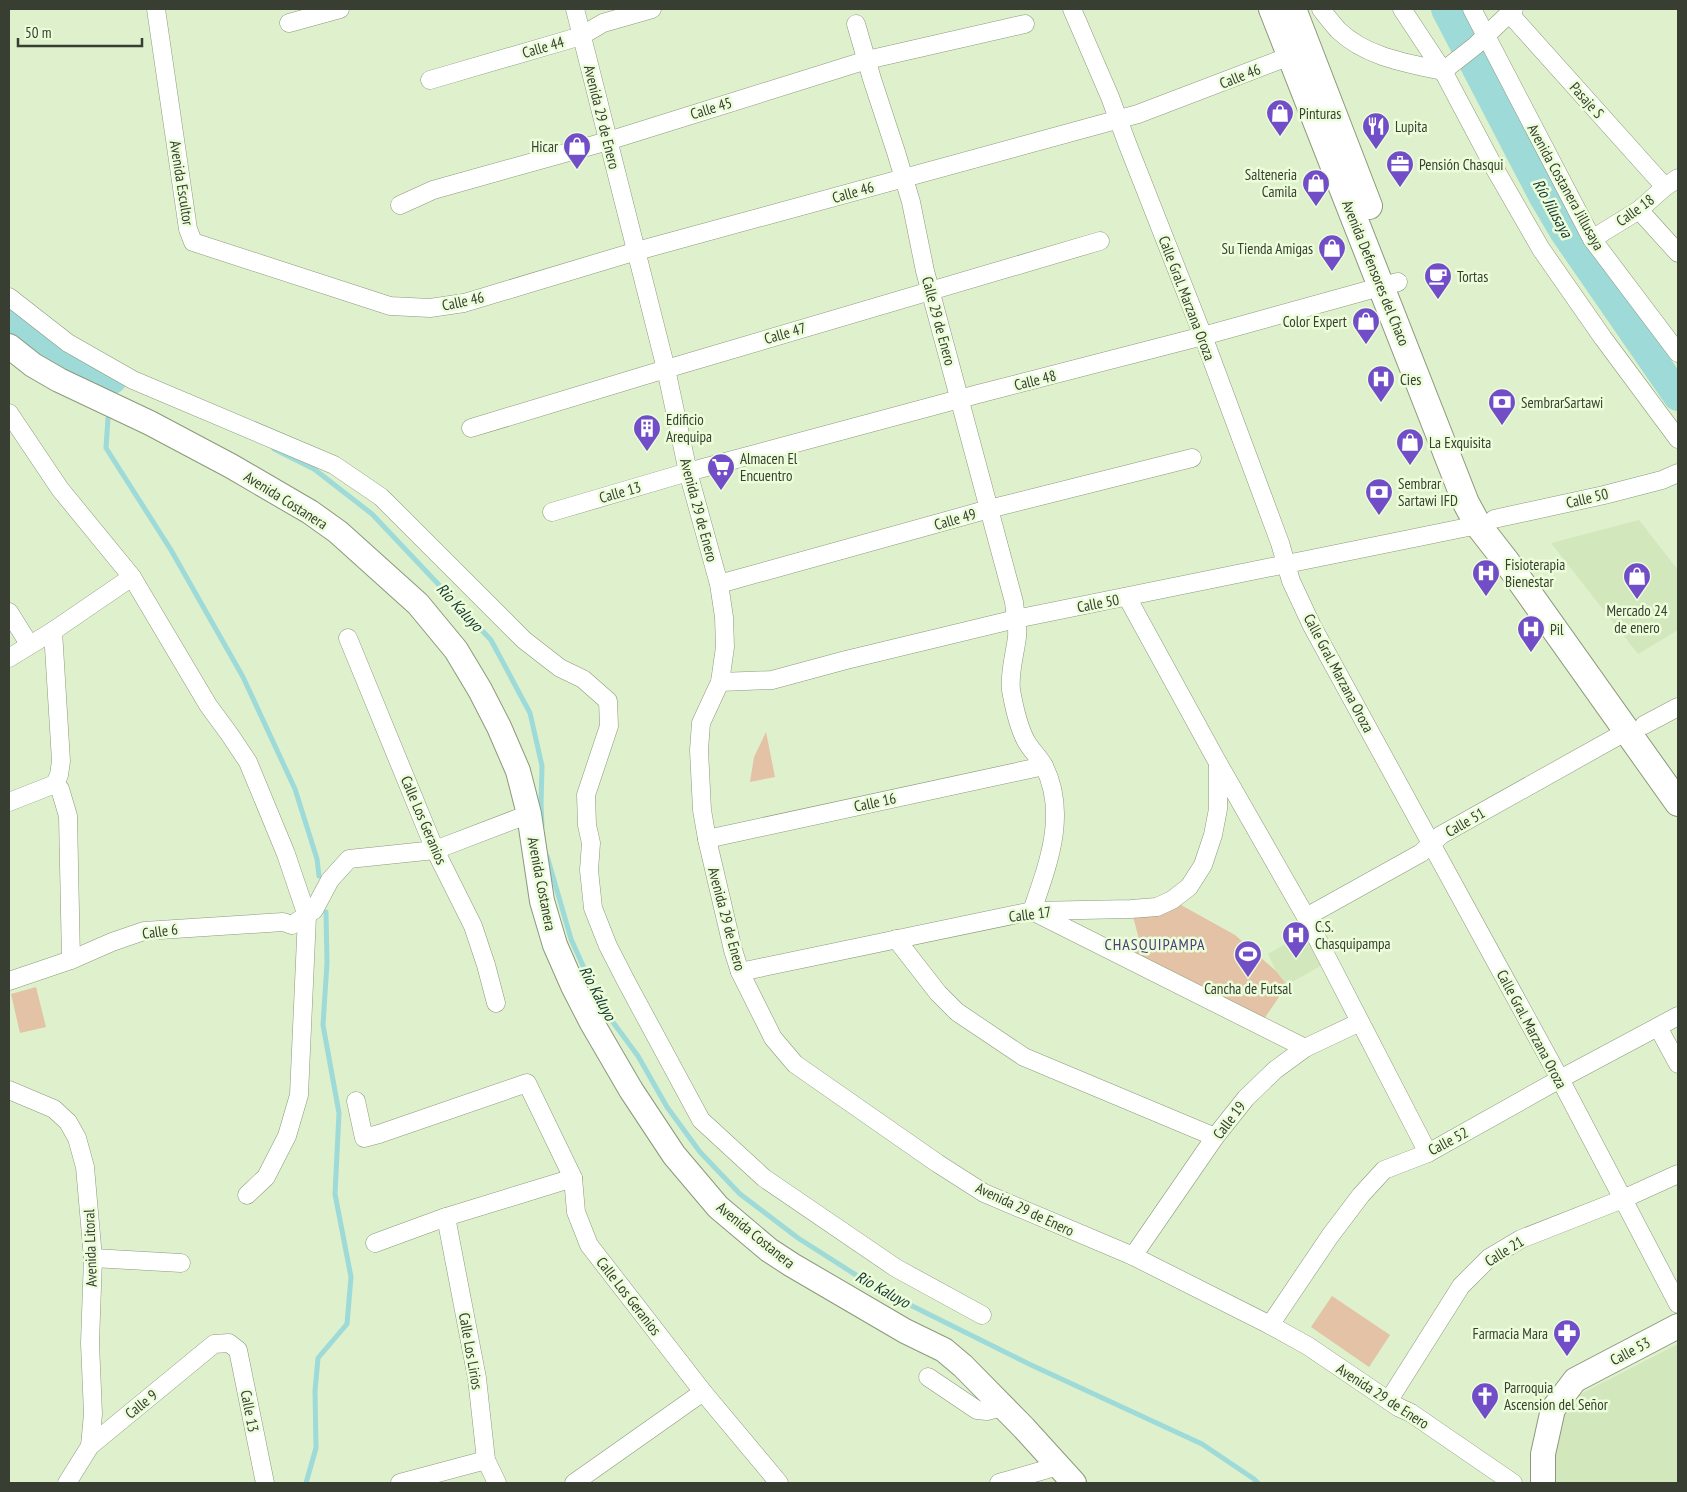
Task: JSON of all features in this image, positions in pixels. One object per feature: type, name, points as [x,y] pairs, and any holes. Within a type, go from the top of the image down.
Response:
[{"type":"main road","name":"Avenida Defensores del Chaco","points":[[1272,9],[1300,54],[1436,403],[1471,477],[1486,522],[1635,728],[1678,803]]},
{"type":"main road","name":"Avenida Defensores del Chaco","points":[[1293,9],[1300,54]]},
{"type":"main road","name":"Avenida Costanera","points":[[9,346],[33,365],[59,380],[150,423],[231,466],[310,512],[338,532],[418,604],[456,650],[499,727],[518,771],[529,814],[542,901],[555,945],[573,986],[597,1032],[631,1090],[674,1155],[718,1207],[769,1250],[792,1266],[905,1331],[944,1350],[963,1366],[1024,1428],[1074,1483]]},
{"type":"main road","name":"Avenida Defensores del Chaco","points":[[1635,728],[1678,773]]},
{"type":"main road","name":"Calle 53","points":[[1543,1483],[1543,1454],[1553,1409],[1575,1380],[1678,1326]]},
{"type":"street","name":"Avenida Escultor","points":[[156,9],[188,229],[193,242],[390,306]]},
{"type":"street","points":[[289,23],[340,9]]},
{"type":"street","name":"Avenida 29 de Enero","points":[[575,9],[666,368],[688,472],[719,584],[724,617],[725,647],[720,682],[701,723],[699,750],[702,810],[733,950],[740,972],[773,1038],[795,1064],[937,1163],[984,1193],[1133,1256],[1270,1325],[1308,1346],[1411,1413],[1513,1483]]},
{"type":"street","name":"Calle 44","points":[[430,80],[582,36],[603,23],[652,9]]},
{"type":"street","name":"Calle Gral. Marzana Oroza","points":[[1072,9],[1110,96],[1203,336],[1291,580],[1312,626],[1560,1079],[1678,1304]]},
{"type":"street","points":[[1320,9],[1338,30],[1357,44],[1395,60],[1442,70],[1474,46],[1512,11]]},
{"type":"street","points":[[1402,9],[1442,70],[1541,249],[1608,346],[1678,439]]},
{"type":"street","name":"Avenida Costanera Jillusaya","points":[[1472,9],[1474,46],[1592,240],[1678,353]]},
{"type":"street","name":"Pasaje S","points":[[1512,11],[1672,183]]},
{"type":"street","name":"Calle 29 de Enero","points":[[856,24],[904,178],[931,290],[1014,602],[1017,635],[1011,687],[1016,714],[1026,741],[1044,766],[1055,807],[1055,828],[1048,863],[1032,911]]},
{"type":"street","name":"Calle 45","points":[[400,205],[433,190],[608,141],[867,60],[1025,24]]},
{"type":"street","name":"Calle 46","points":[[390,306],[430,308],[464,303],[637,251],[1118,120],[1300,54]]},
{"type":"street","name":"Calle 18","points":[[1592,240],[1639,210],[1672,183]]},
{"type":"street","points":[[1639,210],[1678,253]]},
{"type":"street","name":"Calle 47","points":[[471,428],[666,368],[1100,241]]},
{"type":"street","name":"Calle 48","points":[[688,472],[1203,336],[1390,284]]},
{"type":"street","points":[[9,297],[68,344],[133,380],[334,465],[382,496],[524,640],[560,668],[583,679],[608,701],[608,726],[586,795],[587,825],[591,843],[590,870],[593,908],[608,946],[701,1120],[764,1178],[896,1268],[982,1315]]},
{"type":"street","points":[[9,413],[60,489],[132,577],[208,705],[248,762],[311,913]]},
{"type":"street","name":"Calle 49","points":[[719,584],[989,509],[1192,458]]},
{"type":"street","name":"Calle 13","points":[[552,512],[688,472]]},
{"type":"street","name":"Calle 50","points":[[720,682],[772,680],[1016,619],[1486,522],[1662,480],[1678,473]]},
{"type":"street","points":[[9,658],[53,631],[132,577]]},
{"type":"street","points":[[1127,597],[1218,763],[1306,917],[1428,1153]]},
{"type":"street","points":[[9,612],[29,644]]},
{"type":"street","points":[[9,802],[55,784],[59,775],[62,761],[53,631]]},
{"type":"street","name":"Calle Los Geranios","points":[[348,638],[435,850],[473,926],[496,1003]]},
{"type":"street","name":"Calle 51","points":[[1306,917],[1421,853],[1441,835],[1635,728],[1678,707]]},
{"type":"street","name":"Calle 17","points":[[740,972],[1032,911],[1157,907],[1172,900],[1189,888],[1203,865],[1213,835],[1218,809],[1218,763]]},
{"type":"street","name":"Calle 16","points":[[707,839],[1044,766]]},
{"type":"street","points":[[55,784],[60,789],[68,816],[71,960]]},
{"type":"street","points":[[247,1195],[266,1177],[287,1136],[299,1095],[311,913],[330,880],[349,859],[435,850],[529,814]]},
{"type":"street","points":[[1032,911],[1305,1048]]},
{"type":"street","name":"Calle 6","points":[[9,981],[71,960],[112,942],[144,932],[283,922],[292,925],[311,913]]},
{"type":"street","points":[[896,939],[938,993],[957,1012],[1024,1057],[1215,1138]]},
{"type":"street","name":"Calle 52","points":[[1270,1325],[1330,1236],[1361,1195],[1384,1170],[1428,1153],[1678,1016]]},
{"type":"street","name":"Calle 19","points":[[1133,1256],[1215,1138],[1246,1098],[1275,1070],[1305,1048],[1360,1022]]},
{"type":"street","points":[[1658,1027],[1678,1064]]},
{"type":"street","name":"Calle Los Geranios","points":[[356,1101],[364,1138],[527,1083],[572,1178],[576,1212],[589,1245],[778,1483]]},
{"type":"street","name":"Avenida Litoral","points":[[9,1090],[54,1109],[68,1122],[78,1138],[85,1167],[93,1258],[90,1342],[93,1414],[90,1446]]},
{"type":"street","name":"Calle 21","points":[[1389,1400],[1461,1286],[1489,1258],[1521,1239],[1623,1199],[1678,1174]]},
{"type":"street","points":[[375,1243],[446,1217],[572,1178]]},
{"type":"street","name":"Calle Los Lirios","points":[[446,1217],[478,1378],[486,1460],[497,1483]]},
{"type":"street","points":[[93,1258],[181,1263]]},
{"type":"street","name":"Calle 13","points":[[229,1343],[238,1350],[265,1483]]},
{"type":"street","name":"Calle 9","points":[[66,1483],[90,1446],[214,1344],[229,1343]]},
{"type":"street","points":[[928,1377],[977,1410],[987,1411],[1003,1407]]},
{"type":"street","points":[[574,1483],[704,1392]]},
{"type":"street","points":[[400,1483],[486,1460]]},
{"type":"street","points":[[999,1483],[1058,1466]]},
{"type":"shaded area","name":"Mercado 24 de enero","points":[[1639,520],[1678,570],[1678,630],[1638,654],[1551,543]]},
{"type":"shaded area","points":[[766,732],[775,777],[750,782],[754,757]]},
{"type":"shaded area","points":[[1172,900],[1235,935],[1276,971],[1287,985],[1264,1019],[1122,954],[1124,944],[1140,943],[1131,909]]},
{"type":"shaded area","name":"C.S. Chasquipampa","points":[[1307,932],[1324,964],[1287,985],[1276,971],[1268,954]]},
{"type":"shaded area","points":[[36,987],[46,1027],[20,1033],[11,994]]},
{"type":"shaded area","points":[[1332,1296],[1390,1335],[1369,1367],[1311,1327]]},
{"type":"shaded area","points":[[1678,1344],[1678,1483],[1553,1483],[1556,1428],[1565,1402]]},
{"type":"waterway","name":"Río Jilusaya","points":[[1446,9],[1544,197],[1564,231],[1678,396]]},
{"type":"waterway","points":[[9,316],[16,323],[112,379]]},
{"type":"waterway","name":"Rio Kaluyo","points":[[111,390],[112,379],[124,384]]},
{"type":"waterway","points":[[108,418],[106,448],[171,550],[243,677],[295,789],[317,859],[319,876]]},
{"type":"waterway","name":"Rio Kaluyo","points":[[274,449],[314,469],[372,514],[491,640],[530,713],[542,766],[542,826]]},
{"type":"waterway","name":"Rio Kaluyo","points":[[547,856],[571,939],[601,1006],[638,1056],[667,1107],[700,1152],[740,1194],[798,1238],[878,1289],[1029,1364],[1202,1444],[1258,1483]]},
{"type":"waterway","points":[[306,1483],[316,1448],[315,1391],[318,1358],[347,1324],[351,1277],[335,1194],[339,1113],[323,1025],[327,963],[326,912]]},
{"type":"place","name":"Pinturas","points":[[1280,137]]},
{"type":"place","name":"Lupita","points":[[1376,150]]},
{"type":"place","name":"Hicar","points":[[577,170]]},
{"type":"place","name":"Pensión Chasqui","points":[[1400,188]]},
{"type":"place","name":"Salteneria Camila","points":[[1316,207]]},
{"type":"place","name":"Su Tienda Amigas","points":[[1332,272]]},
{"type":"place","name":"Tortas","points":[[1438,300]]},
{"type":"place","name":"Color Expert","points":[[1366,345]]},
{"type":"place","name":"Cies","points":[[1381,403]]},
{"type":"place","name":"SembrarSartawi","points":[[1502,426]]},
{"type":"place","name":"Edificio Arequipa","points":[[647,452]]},
{"type":"place","name":"La Exquisita","points":[[1410,466]]},
{"type":"place","name":"Almacen El Encuentro","points":[[721,491]]},
{"type":"place","name":"Sembrar Sartawi IFD","points":[[1379,516]]},
{"type":"place","name":"Fisioterapia Bienestar","points":[[1486,597]]},
{"type":"place","name":"Mercado 24 de enero","points":[[1637,600]]},
{"type":"place","name":"Pil","points":[[1531,653]]},
{"type":"place","name":"C.S. Chasquipampa","points":[[1296,959]]},
{"type":"place","name":"Cancha de Futsal","points":[[1248,978]]},
{"type":"place","name":"Farmacia Mara","points":[[1567,1357]]},
{"type":"place","name":"Parroquia Ascension del Señor","points":[[1485,1420]]},
{"type":"district","name":"CHASQUIPAMPA","points":[[1155,944]]}]
